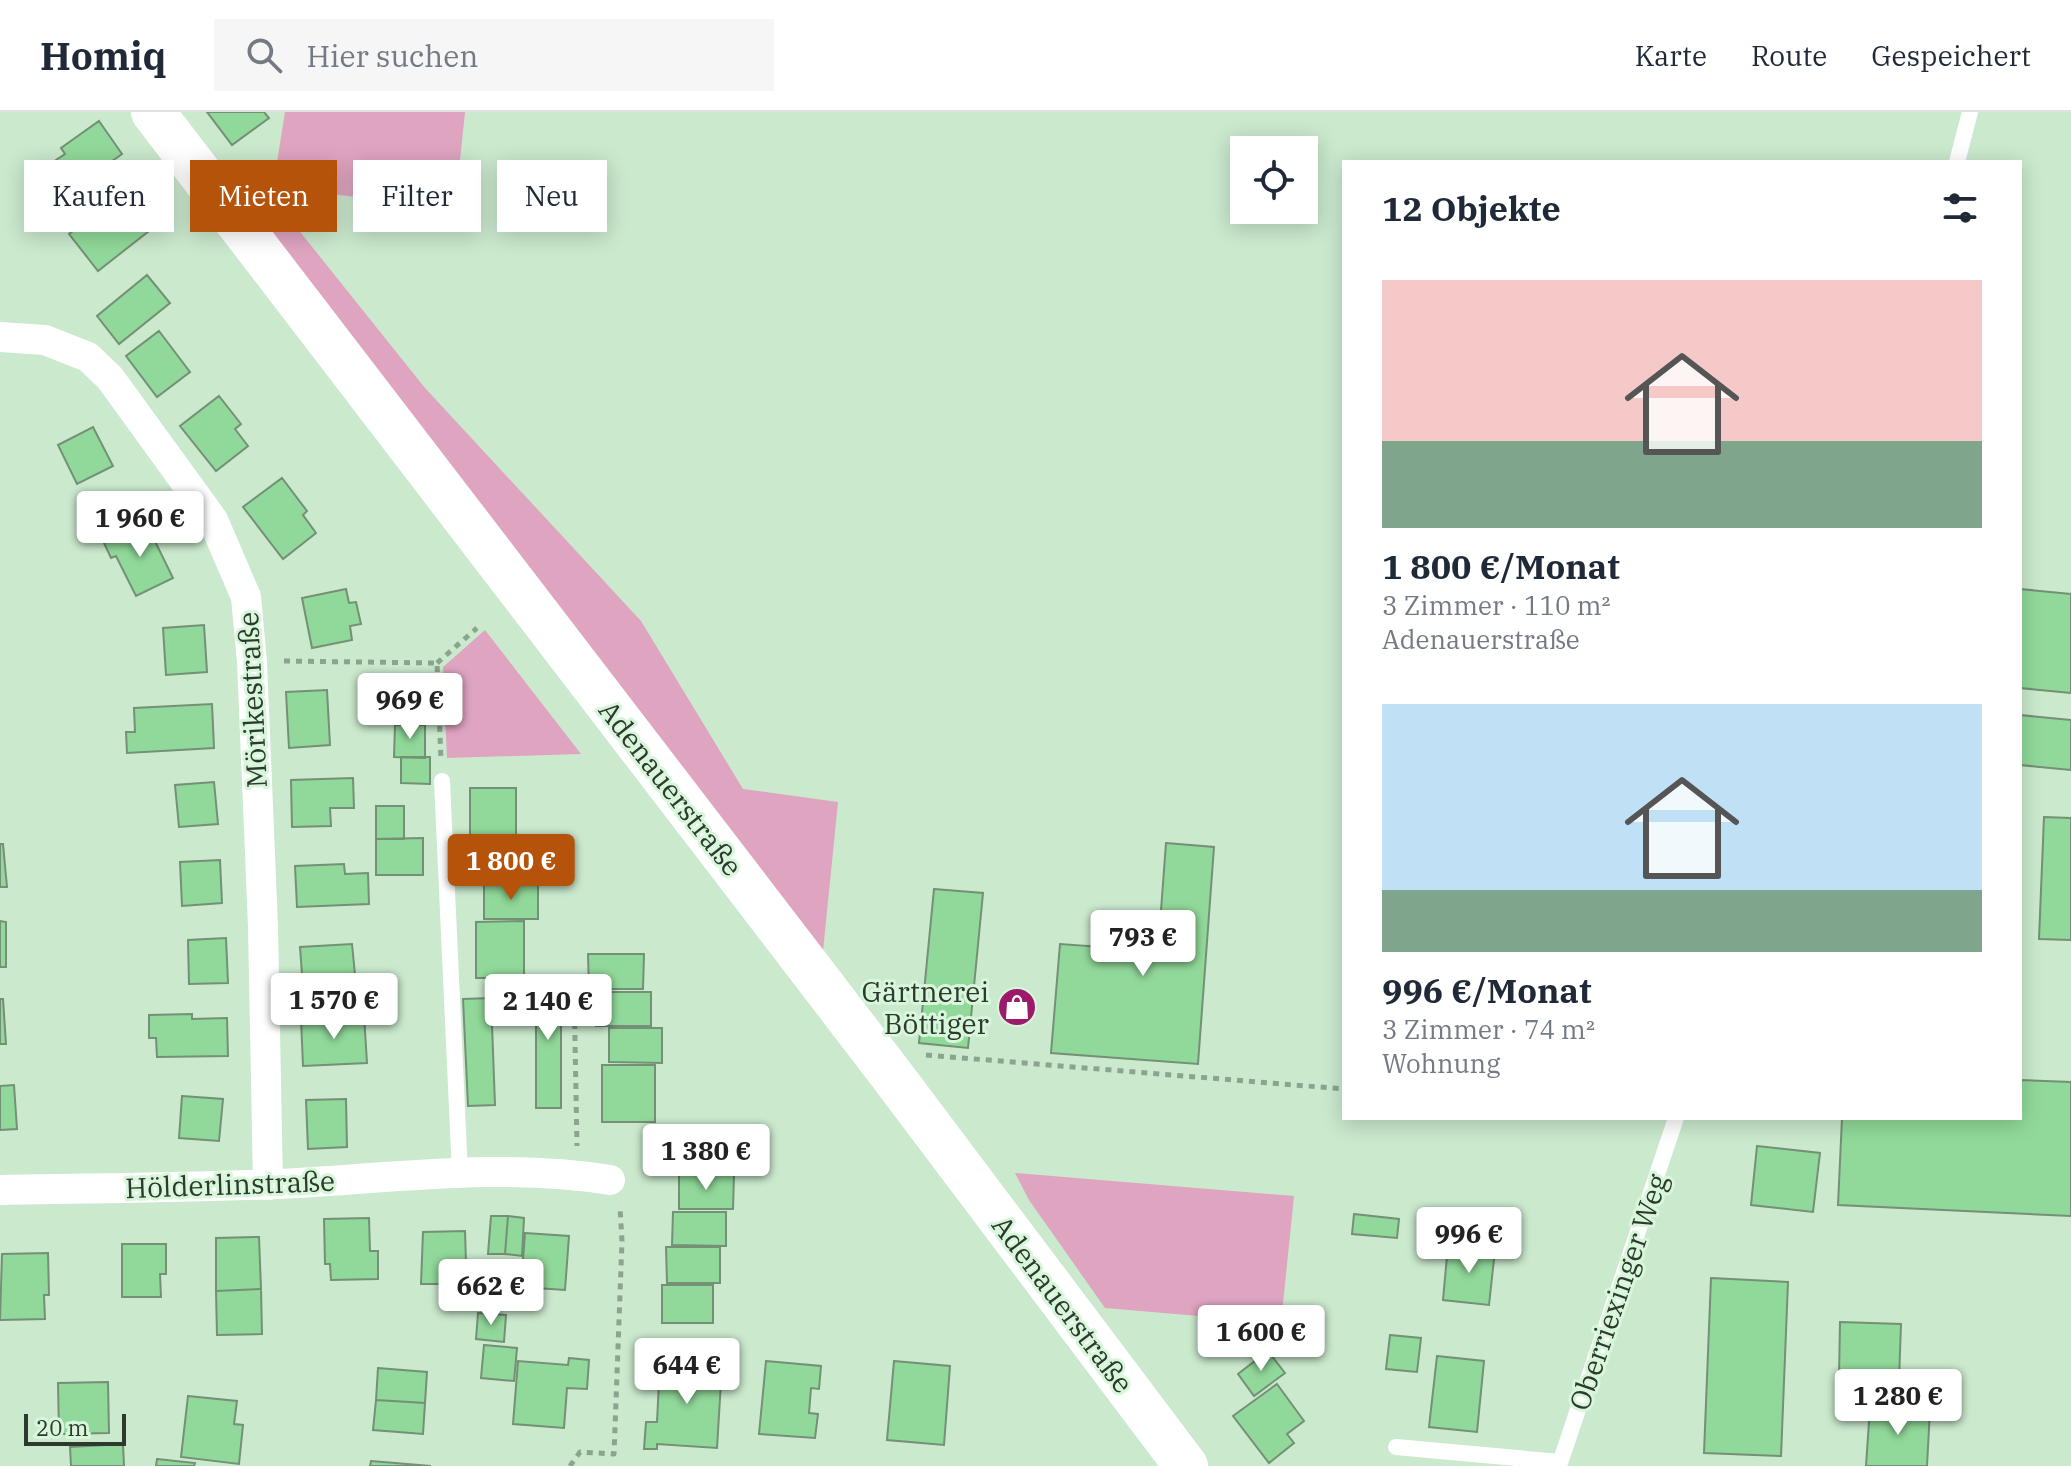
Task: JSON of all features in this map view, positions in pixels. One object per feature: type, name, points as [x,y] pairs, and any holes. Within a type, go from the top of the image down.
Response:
[{"type":"main road","name":"Adenauerstraße","points":[[153,112],[890,1073],[1186,1466]]},
{"type":"street","name":"Mörikestraße","points":[[0,337],[45,340],[88,357],[110,378],[213,520],[246,597],[252,662],[263,927],[268,1185]]},
{"type":"street","name":"Hölderlinstraße","points":[[0,1190],[268,1185],[460,1174],[578,1175],[610,1180]]},
{"type":"lane","points":[[1958,160],[1970,112]]},
{"type":"lane","points":[[442,781],[460,1174]]},
{"type":"lane","name":"Oberriexinger Weg","points":[[1560,1464],[1675,1120]]},
{"type":"lane","points":[[1396,1447],[1560,1464]]},
{"type":"path","points":[[274,661],[437,663],[477,628]]},
{"type":"path","points":[[437,663],[442,781]]},
{"type":"path","points":[[574,987],[578,1175]]},
{"type":"path","points":[[890,1073],[926,1055],[1342,1089]]},
{"type":"path","points":[[570,1466],[580,1452],[614,1454],[622,1241],[620,1195],[610,1180]]},
{"type":"shaded area","points":[[285,112],[465,112],[460,160],[353,160],[353,197],[337,195],[337,160],[277,160]]},
{"type":"shaded area","points":[[269,232],[300,232],[425,388],[641,621],[743,789],[838,802],[823,951]]},
{"type":"shaded area","points":[[485,630],[581,754],[447,758],[443,667]]},
{"type":"shaded area","points":[[1015,1173],[1294,1196],[1281,1323],[1105,1308],[1029,1200]]},
{"type":"building","points":[[207,112],[264,112],[269,118],[232,145]]},
{"type":"building","points":[[99,121],[122,154],[113,160],[56,160],[65,154],[61,148]]},
{"type":"building","points":[[72,232],[148,232],[98,271],[69,234]]},
{"type":"building","points":[[147,275],[170,303],[119,344],[97,316]]},
{"type":"building","points":[[159,331],[190,372],[157,397],[126,356]]},
{"type":"building","points":[[219,396],[241,424],[235,429],[248,446],[216,471],[180,426]]},
{"type":"building","points":[[93,427],[113,466],[77,484],[58,445]]},
{"type":"building","points":[[282,478],[307,511],[303,515],[316,533],[283,559],[243,507]]},
{"type":"building","points":[[146,523],[173,578],[136,596],[116,556],[111,558],[104,543]]},
{"type":"building","points":[[346,589],[349,603],[356,602],[361,624],[350,626],[352,640],[312,648],[302,598]]},
{"type":"building","points":[[2022,589],[2071,594],[2071,693],[2022,688]]},
{"type":"building","points":[[204,625],[207,672],[166,675],[163,628]]},
{"type":"building","points":[[327,690],[330,745],[289,748],[286,692]]},
{"type":"building","points":[[212,704],[214,748],[127,753],[126,732],[135,732],[134,708]]},
{"type":"building","points":[[2022,715],[2071,720],[2071,770],[2022,765]]},
{"type":"building","points":[[395,725],[425,725],[425,758],[394,757]]},
{"type":"building","points":[[401,757],[430,757],[430,784],[401,783]]},
{"type":"building","points":[[353,778],[354,808],[330,808],[331,826],[292,827],[291,780]]},
{"type":"building","points":[[214,782],[218,824],[179,827],[175,785]]},
{"type":"building","points":[[470,788],[516,788],[516,846],[470,846]]},
{"type":"building","points":[[376,806],[404,806],[404,839],[376,839]]},
{"type":"building","points":[[2044,817],[2071,818],[2071,940],[2039,939]]},
{"type":"building","points":[[423,838],[423,875],[376,875],[376,839]]},
{"type":"building","points":[[1166,843],[1214,847],[1198,1064],[1051,1053],[1060,944],[1158,951]]},
{"type":"building","points":[[0,844],[3,844],[7,887],[0,887]]},
{"type":"building","points":[[476,848],[526,848],[526,882],[475,882]]},
{"type":"building","points":[[220,860],[222,903],[182,906],[180,862]]},
{"type":"building","points":[[344,864],[345,874],[368,873],[369,904],[297,907],[295,866]]},
{"type":"building","points":[[484,884],[538,884],[538,919],[484,919]]},
{"type":"building","points":[[934,889],[983,893],[968,1048],[919,1043]]},
{"type":"building","points":[[0,921],[6,922],[6,967],[0,967]]},
{"type":"building","points":[[524,921],[524,978],[476,978],[476,922]]},
{"type":"building","points":[[226,938],[228,983],[189,984],[188,940]]},
{"type":"building","points":[[352,944],[356,985],[303,988],[300,947]]},
{"type":"building","points":[[588,954],[644,954],[643,989],[589,989]]},
{"type":"building","points":[[536,976],[561,976],[561,1108],[536,1108]]},
{"type":"building","points":[[596,992],[651,992],[651,1026],[596,1026]]},
{"type":"building","points":[[491,998],[495,1105],[468,1106],[463,999]]},
{"type":"building","points":[[0,999],[3,999],[6,1044],[0,1044]]},
{"type":"building","points":[[192,1014],[192,1019],[227,1018],[228,1056],[157,1057],[156,1038],[149,1038],[149,1015]]},
{"type":"building","points":[[364,1015],[367,1063],[303,1066],[301,1019]]},
{"type":"building","points":[[609,1028],[662,1028],[662,1063],[609,1062]]},
{"type":"building","points":[[602,1065],[655,1065],[655,1122],[602,1122]]},
{"type":"building","points":[[2022,1080],[2071,1082],[2071,1216],[1838,1205],[1842,1120],[2022,1120]]},
{"type":"building","points":[[14,1085],[17,1129],[0,1130],[0,1086]]},
{"type":"building","points":[[182,1096],[223,1099],[219,1141],[179,1138]]},
{"type":"building","points":[[346,1099],[347,1147],[308,1149],[306,1100]]},
{"type":"building","points":[[685,1136],[740,1136],[740,1171],[686,1171]]},
{"type":"building","points":[[1757,1146],[1820,1153],[1813,1212],[1751,1205]]},
{"type":"building","points":[[679,1174],[734,1175],[733,1209],[679,1209]]},
{"type":"building","points":[[673,1212],[726,1212],[726,1246],[672,1245]]},
{"type":"building","points":[[1354,1214],[1399,1219],[1397,1238],[1352,1234]]},
{"type":"building","points":[[491,1216],[508,1216],[505,1254],[488,1254]]},
{"type":"building","points":[[508,1216],[524,1218],[522,1256],[505,1254]]},
{"type":"building","points":[[369,1218],[370,1251],[378,1251],[378,1279],[331,1280],[330,1264],[325,1264],[324,1219]]},
{"type":"building","points":[[465,1231],[466,1263],[460,1263],[461,1284],[421,1284],[423,1232]]},
{"type":"building","points":[[525,1233],[569,1236],[565,1290],[521,1287]]},
{"type":"building","points":[[259,1237],[261,1289],[216,1291],[216,1238]]},
{"type":"building","points":[[122,1244],[166,1244],[166,1274],[160,1274],[161,1297],[122,1297]]},
{"type":"building","points":[[1448,1245],[1495,1250],[1489,1305],[1443,1300]]},
{"type":"building","points":[[666,1247],[720,1247],[720,1283],[667,1283]]},
{"type":"building","points":[[48,1253],[49,1295],[44,1295],[45,1319],[0,1320],[2,1254]]},
{"type":"building","points":[[1711,1278],[1788,1282],[1781,1456],[1704,1453]]},
{"type":"building","points":[[662,1285],[713,1285],[713,1323],[662,1323]]},
{"type":"building","points":[[261,1289],[262,1334],[217,1335],[216,1291]]},
{"type":"building","points":[[478,1313],[506,1315],[504,1342],[476,1339]]},
{"type":"building","points":[[1840,1322],[1901,1324],[1899,1380],[1839,1378]]},
{"type":"building","points":[[1390,1335],[1421,1338],[1417,1372],[1386,1369]]},
{"type":"building","points":[[484,1345],[517,1348],[514,1381],[481,1378]]},
{"type":"building","points":[[1268,1351],[1285,1373],[1254,1396],[1238,1374]]},
{"type":"building","points":[[1437,1356],[1484,1361],[1477,1432],[1429,1427]]},
{"type":"building","points":[[569,1358],[589,1360],[587,1389],[567,1388],[564,1428],[513,1424],[518,1361],[568,1365]]},
{"type":"building","points":[[766,1361],[821,1366],[819,1389],[811,1388],[809,1413],[818,1414],[815,1438],[759,1434]]},
{"type":"building","points":[[894,1361],[950,1366],[944,1445],[887,1440]]},
{"type":"building","points":[[660,1362],[722,1365],[717,1448],[657,1444],[657,1449],[644,1449],[646,1422],[657,1422]]},
{"type":"building","points":[[378,1368],[427,1372],[425,1403],[376,1400]]},
{"type":"building","points":[[108,1382],[109,1433],[59,1434],[58,1383]]},
{"type":"building","points":[[1277,1384],[1304,1421],[1287,1434],[1294,1443],[1269,1463],[1233,1416]]},
{"type":"building","points":[[188,1396],[237,1401],[234,1424],[243,1425],[239,1464],[181,1457]]},
{"type":"building","points":[[376,1400],[425,1403],[423,1434],[373,1430]]},
{"type":"building","points":[[1870,1407],[1930,1410],[1927,1466],[1866,1466]]},
{"type":"building","points":[[123,1444],[124,1466],[71,1466],[70,1447]]},
{"type":"building","points":[[157,1459],[195,1463],[194,1466],[156,1466]]},
{"type":"building","points":[[371,1461],[431,1466],[370,1466]]},
{"type":"place","name":"Gärtnerei Böttiger","points":[[1017,1007]]}]
